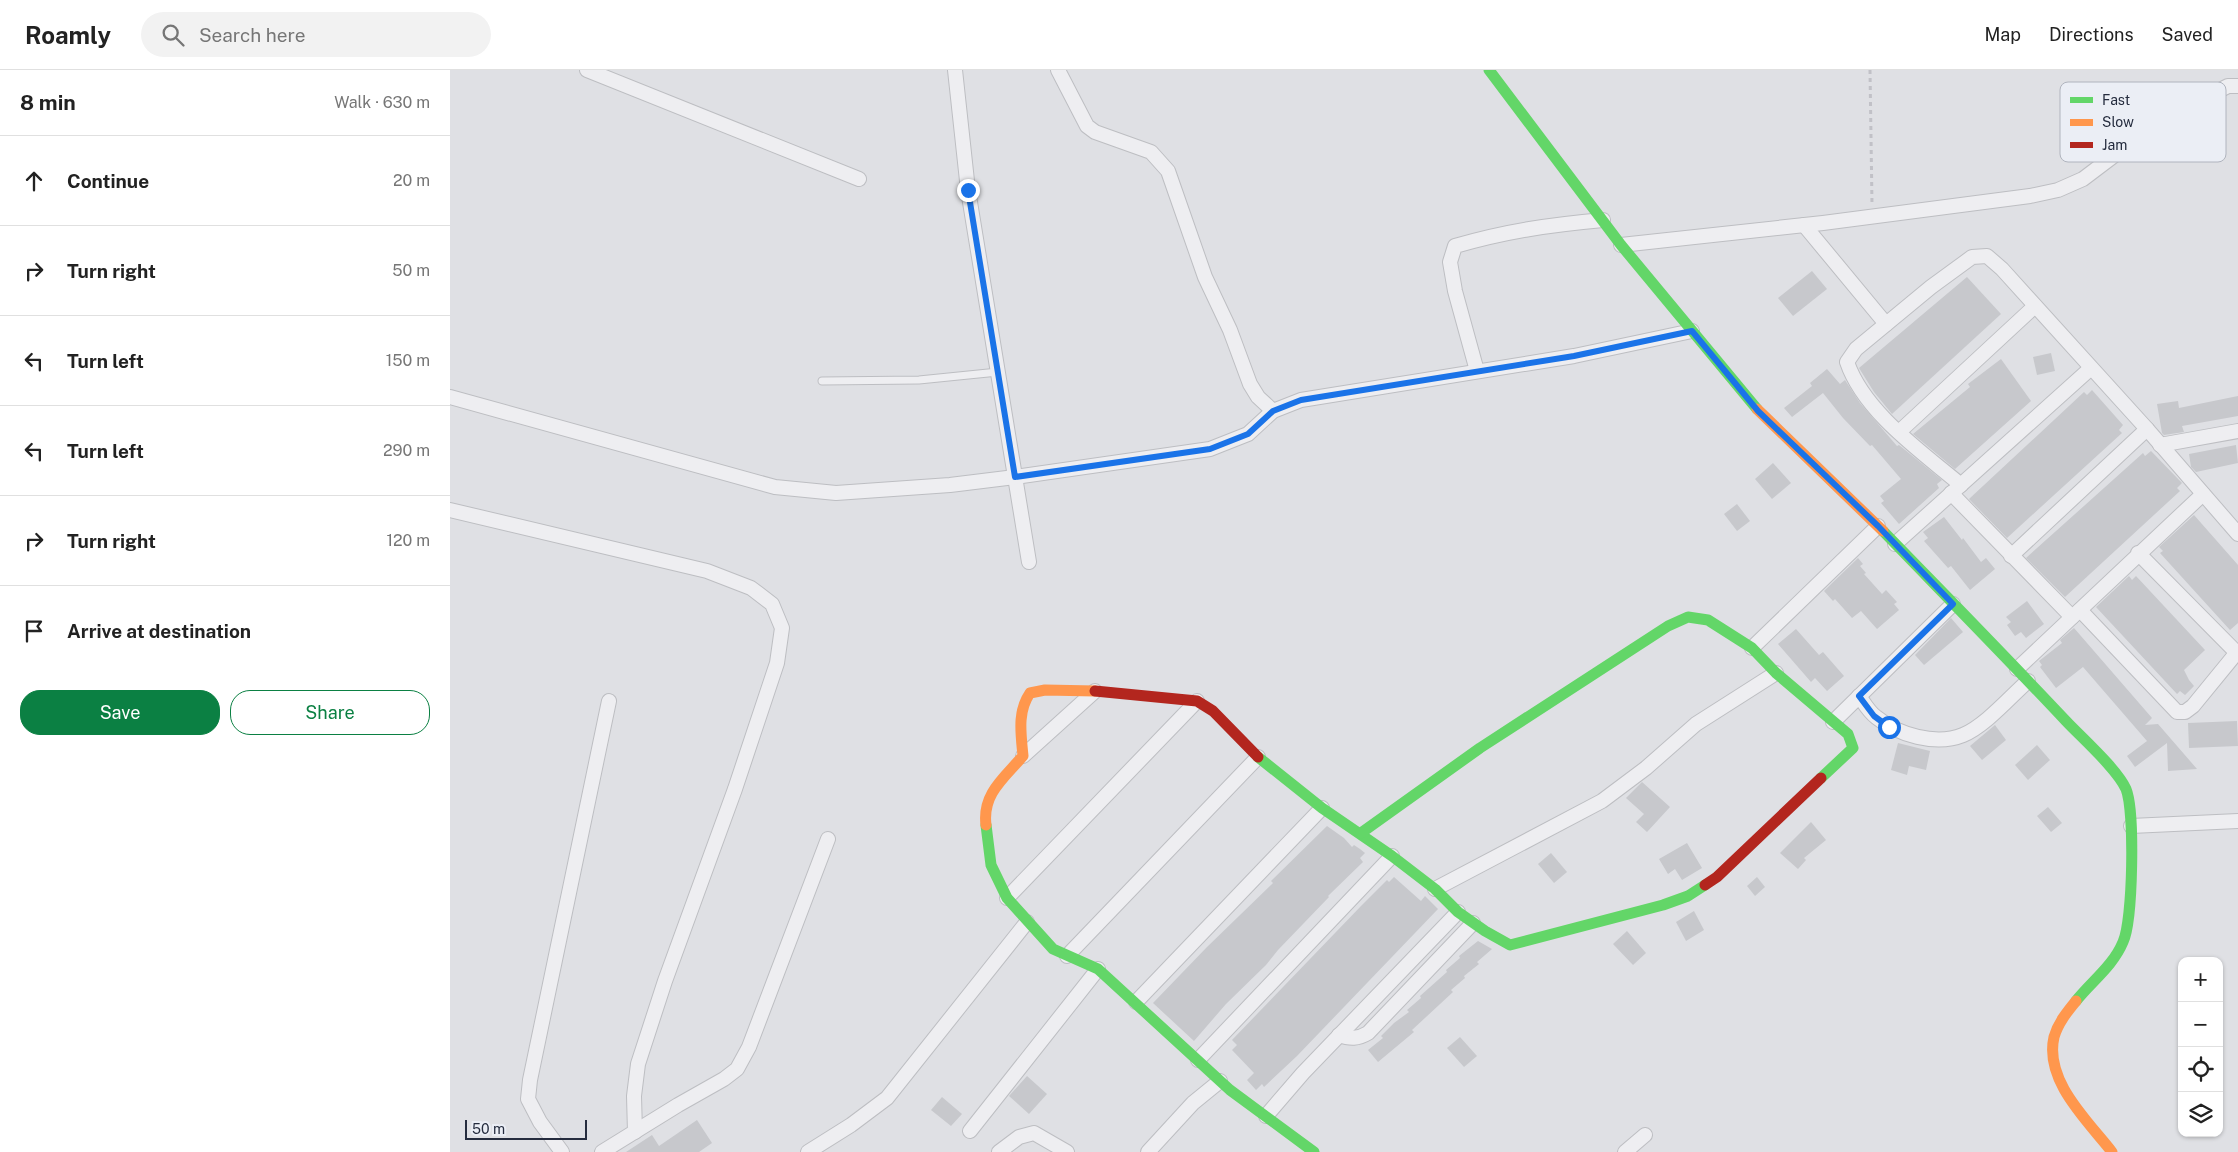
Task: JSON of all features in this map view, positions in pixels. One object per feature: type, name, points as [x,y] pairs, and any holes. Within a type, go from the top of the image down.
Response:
[{"type":"street","points":[[587,70],[859,179]]},
{"type":"street","points":[[955,70],[968,190],[1029,562]]},
{"type":"street","points":[[1058,70],[1087,126],[1103,135],[1151,152],[1168,171],[1205,277],[1230,330],[1250,384],[1258,397],[1273,411]]},
{"type":"street","points":[[1489,70],[1621,245],[1758,411],[1878,526],[2018,669],[2112,770],[2125,788],[2130,803],[2131,826],[2127,932],[2122,949],[2111,964],[2074,1001],[2062,1021],[2052,1045],[2054,1069],[2062,1085],[2074,1105],[2112,1152]]},
{"type":"street","points":[[1621,245],[1873,217],[2030,196],[2058,190],[2083,179],[2105,162]]},
{"type":"street","points":[[1476,371],[1450,262],[1454,246],[1496,234],[1538,226],[1603,220]]},
{"type":"street","points":[[1804,225],[1886,324]]},
{"type":"street","points":[[2138,553],[2238,652],[2193,706],[2184,712],[2177,712],[2076,613],[2012,556],[1956,489],[1874,406],[1853,378],[1847,362],[1856,349],[1931,287],[1972,257],[1987,256],[2002,269],[2147,429],[2238,534]]},
{"type":"street","points":[[1899,432],[2035,306]]},
{"type":"street","points":[[450,397],[775,487],[836,492],[950,484],[1015,477],[1210,449],[1248,434],[1273,411],[1301,400],[1574,356],[1692,331]]},
{"type":"street","points":[[1895,544],[2090,368]]},
{"type":"street","points":[[2012,556],[2147,429]]},
{"type":"street","points":[[2160,445],[2238,431]]},
{"type":"street","points":[[2018,669],[2138,553],[2203,494]]},
{"type":"street","points":[[450,510],[707,571],[751,588],[772,604],[782,628],[777,663],[735,789],[665,981],[638,1064],[634,1096],[634,1132]]},
{"type":"street","points":[[1752,648],[1878,526]]},
{"type":"street","points":[[1833,722],[1953,604]]},
{"type":"street","points":[[1023,756],[1022,702],[1030,692],[1045,690],[1094,691],[1197,702],[1213,711],[1258,757],[1322,808],[1392,856],[1434,889],[1458,912],[1510,945],[1663,905],[1688,896],[1718,877],[1853,748],[1848,734],[1776,673],[1752,648],[1708,620],[1688,617],[1668,626],[1480,748],[1361,833]]},
{"type":"street","points":[[1434,889],[1602,801],[1646,768],[1696,724],[1776,673]]},
{"type":"street","points":[[1859,696],[1874,716],[1889,727],[1918,737],[1948,739],[1964,735],[1980,724],[2028,681]]},
{"type":"street","points":[[1094,691],[1023,756],[991,793],[984,811],[991,865],[1007,898],[1053,949],[1098,969],[1220,1081],[1314,1152]]},
{"type":"street","points":[[562,1152],[540,1122],[528,1099],[530,1080],[609,701]]},
{"type":"street","points":[[1007,898],[1197,702]]},
{"type":"street","points":[[1067,956],[1258,757]]},
{"type":"street","points":[[1136,1002],[1322,808]]},
{"type":"street","points":[[2131,826],[2238,821]]},
{"type":"street","points":[[602,1152],[724,1079],[737,1069],[749,1046],[828,839]]},
{"type":"street","points":[[1198,1060],[1392,856]]},
{"type":"street","points":[[1266,1116],[1303,1073],[1458,912]]},
{"type":"street","points":[[808,1152],[851,1125],[887,1098],[1027,922]]},
{"type":"street","points":[[1339,1035],[1348,1038],[1359,1038],[1368,1033],[1474,923]]},
{"type":"street","points":[[970,1130],[1098,969]]},
{"type":"street","points":[[1148,1152],[1193,1103],[1220,1081]]},
{"type":"street","points":[[999,1152],[1019,1136],[1034,1133],[1067,1152]]},
{"type":"street","points":[[1625,1152],[1645,1135]]},
{"type":"lane","points":[[822,381],[919,380],[998,372]]},
{"type":"path","points":[[1870,70],[1873,217]]},
{"type":"building","points":[[1812,271],[1827,289],[1793,316],[1778,298]]},
{"type":"building","points":[[1967,277],[2001,314],[1892,414],[1874,392],[1859,368]]},
{"type":"building","points":[[2051,353],[2055,371],[2037,375],[2033,357]]},
{"type":"building","points":[[2001,359],[2031,401],[1955,469],[1913,434],[1970,387],[1968,384]]},
{"type":"building","points":[[1827,369],[1840,384],[1845,380],[1860,403],[1897,446],[1899,445],[1942,480],[1937,484],[1939,488],[1899,524],[1881,503],[1884,501],[1880,496],[1901,479],[1872,445],[1870,446],[1843,418],[1823,393],[1792,417],[1784,408],[1812,386],[1810,383]]},
{"type":"building","points":[[2092,390],[2123,425],[2119,430],[2122,433],[2007,538],[1969,499],[2084,392],[2087,395]]},
{"type":"building","points":[[2238,396],[2238,416],[2182,426],[2184,432],[2164,435],[2162,433],[2157,404],[2178,401],[2179,408]]},
{"type":"building","points":[[2236,445],[2238,463],[2196,472],[2191,467],[2189,454]]},
{"type":"building","points":[[2151,451],[2182,483],[2177,488],[2180,491],[2065,597],[2026,558],[2143,453],[2145,456]]},
{"type":"building","points":[[1773,463],[1791,483],[1772,499],[1755,479]]},
{"type":"building","points":[[1737,504],[1750,521],[1737,531],[1724,514]]},
{"type":"building","points":[[2194,515],[2238,565],[2238,623],[2230,630],[2160,553],[2163,551],[2159,547]]},
{"type":"building","points":[[1944,517],[1981,562],[1986,558],[1995,569],[1970,590],[1951,566],[1948,568],[1924,541],[1928,538],[1923,532]]},
{"type":"building","points":[[1858,558],[1863,564],[1860,566],[1866,573],[1864,574],[1882,594],[1886,590],[1897,602],[1894,604],[1899,610],[1877,629],[1861,611],[1852,618],[1835,599],[1833,601],[1824,591]]},
{"type":"building","points":[[2129,576],[2132,580],[2136,576],[2205,650],[2184,670],[2194,686],[2185,695],[2180,691],[2177,694],[2096,607]]},
{"type":"building","points":[[2027,601],[2044,624],[2026,638],[2021,632],[2015,636],[2007,625],[2011,622],[2006,617]]},
{"type":"building","points":[[1951,618],[1963,632],[1924,665],[1915,655]]},
{"type":"building","points":[[2074,628],[2152,718],[2145,725],[2158,724],[2197,769],[2168,771],[2167,743],[2135,767],[2127,756],[2147,741],[2083,667],[2056,688],[2040,667],[2042,665],[2039,661],[2062,643],[2060,640]]},
{"type":"building","points":[[1796,629],[1819,655],[1823,652],[1844,676],[1827,691],[1815,678],[1811,682],[1778,644]]},
{"type":"building","points":[[2237,721],[2238,746],[2189,748],[2188,723]]},
{"type":"building","points":[[1995,725],[2006,740],[1982,760],[1970,746]]},
{"type":"building","points":[[1898,743],[1930,751],[1926,770],[1909,766],[1907,775],[1891,770]]},
{"type":"building","points":[[2037,745],[2050,760],[2028,780],[2015,765]]},
{"type":"building","points":[[1642,782],[1670,807],[1647,832],[1636,822],[1644,814],[1626,798]]},
{"type":"building","points":[[2048,807],[2062,823],[2051,832],[2037,816]]},
{"type":"building","points":[[1811,822],[1826,840],[1804,858],[1806,860],[1798,869],[1780,853]]},
{"type":"building","points":[[1327,826],[1344,838],[1352,847],[1354,845],[1365,853],[1360,858],[1363,862],[1328,896],[1266,965],[1226,1004],[1194,1041],[1153,1003]]},
{"type":"building","points":[[1687,843],[1702,868],[1682,880],[1675,869],[1668,874],[1659,859]]},
{"type":"building","points":[[1551,853],[1567,872],[1554,883],[1538,864]]},
{"type":"building","points":[[1394,877],[1421,901],[1425,896],[1438,909],[1297,1056],[1264,1087],[1262,1084],[1256,1090],[1247,1080],[1254,1073],[1232,1050],[1237,1045],[1232,1040],[1361,906],[1387,880],[1389,882]]},
{"type":"building","points":[[1757,877],[1765,887],[1755,896],[1747,886]]},
{"type":"building","points":[[1694,911],[1704,930],[1686,941],[1676,922]]},
{"type":"building","points":[[1627,931],[1646,953],[1633,965],[1613,944]]},
{"type":"building","points":[[1478,941],[1492,949],[1451,990],[1453,992],[1412,1030],[1414,1032],[1378,1062],[1368,1050],[1383,1038],[1381,1036],[1394,1023],[1409,1012],[1407,1010],[1447,972],[1446,970],[1460,958],[1459,956]]},
{"type":"building","points":[[1460,1037],[1477,1056],[1464,1067],[1447,1048]]},
{"type":"building","points":[[1027,1076],[1047,1094],[1029,1114],[1009,1096]]},
{"type":"building","points":[[942,1097],[962,1114],[951,1126],[931,1110]]},
{"type":"building","points":[[697,1120],[712,1143],[699,1152],[626,1152],[652,1135],[659,1146]]},
{"type":"traffic: fast","points":[[1489,70],[1621,245],[1757,409]]},
{"type":"traffic: fast","points":[[1883,531],[2099,754],[2115,772],[2126,789],[2129,801],[2132,842],[2131,890],[2126,930],[2123,942],[2114,959],[2076,1001]]},
{"type":"traffic: fast","points":[[1361,833],[1480,748],[1668,626],[1688,617],[1708,620],[1752,648],[1776,673],[1848,734],[1853,748],[1821,778]]},
{"type":"traffic: fast","points":[[1258,757],[1322,808],[1392,856],[1435,889],[1458,912],[1485,931],[1510,945],[1663,905],[1688,896],[1705,885]]},
{"type":"traffic: fast","points":[[986,825],[991,865],[1007,898],[1053,949],[1098,969],[1230,1090],[1314,1152]]},
{"type":"traffic: slow","points":[[1757,409],[1883,531]]},
{"type":"traffic: slow","points":[[986,825],[987,804],[991,795],[1002,779],[1023,756],[1022,715],[1030,693],[1045,690],[1095,691]]},
{"type":"traffic: slow","points":[[2076,1001],[2060,1022],[2054,1037],[2055,1069],[2062,1085],[2080,1114],[2112,1152]]},
{"type":"traffic: jam","points":[[1095,691],[1197,701],[1213,711],[1258,757]]},
{"type":"traffic: jam","points":[[1705,885],[1717,877],[1821,778]]},
{"type":"route","points":[[968,190],[1015,477],[1210,449],[1248,434],[1273,411],[1301,400],[1574,356],[1692,331],[1758,411],[1878,526],[1953,604],[1859,696],[1874,716],[1889,727]]}]
